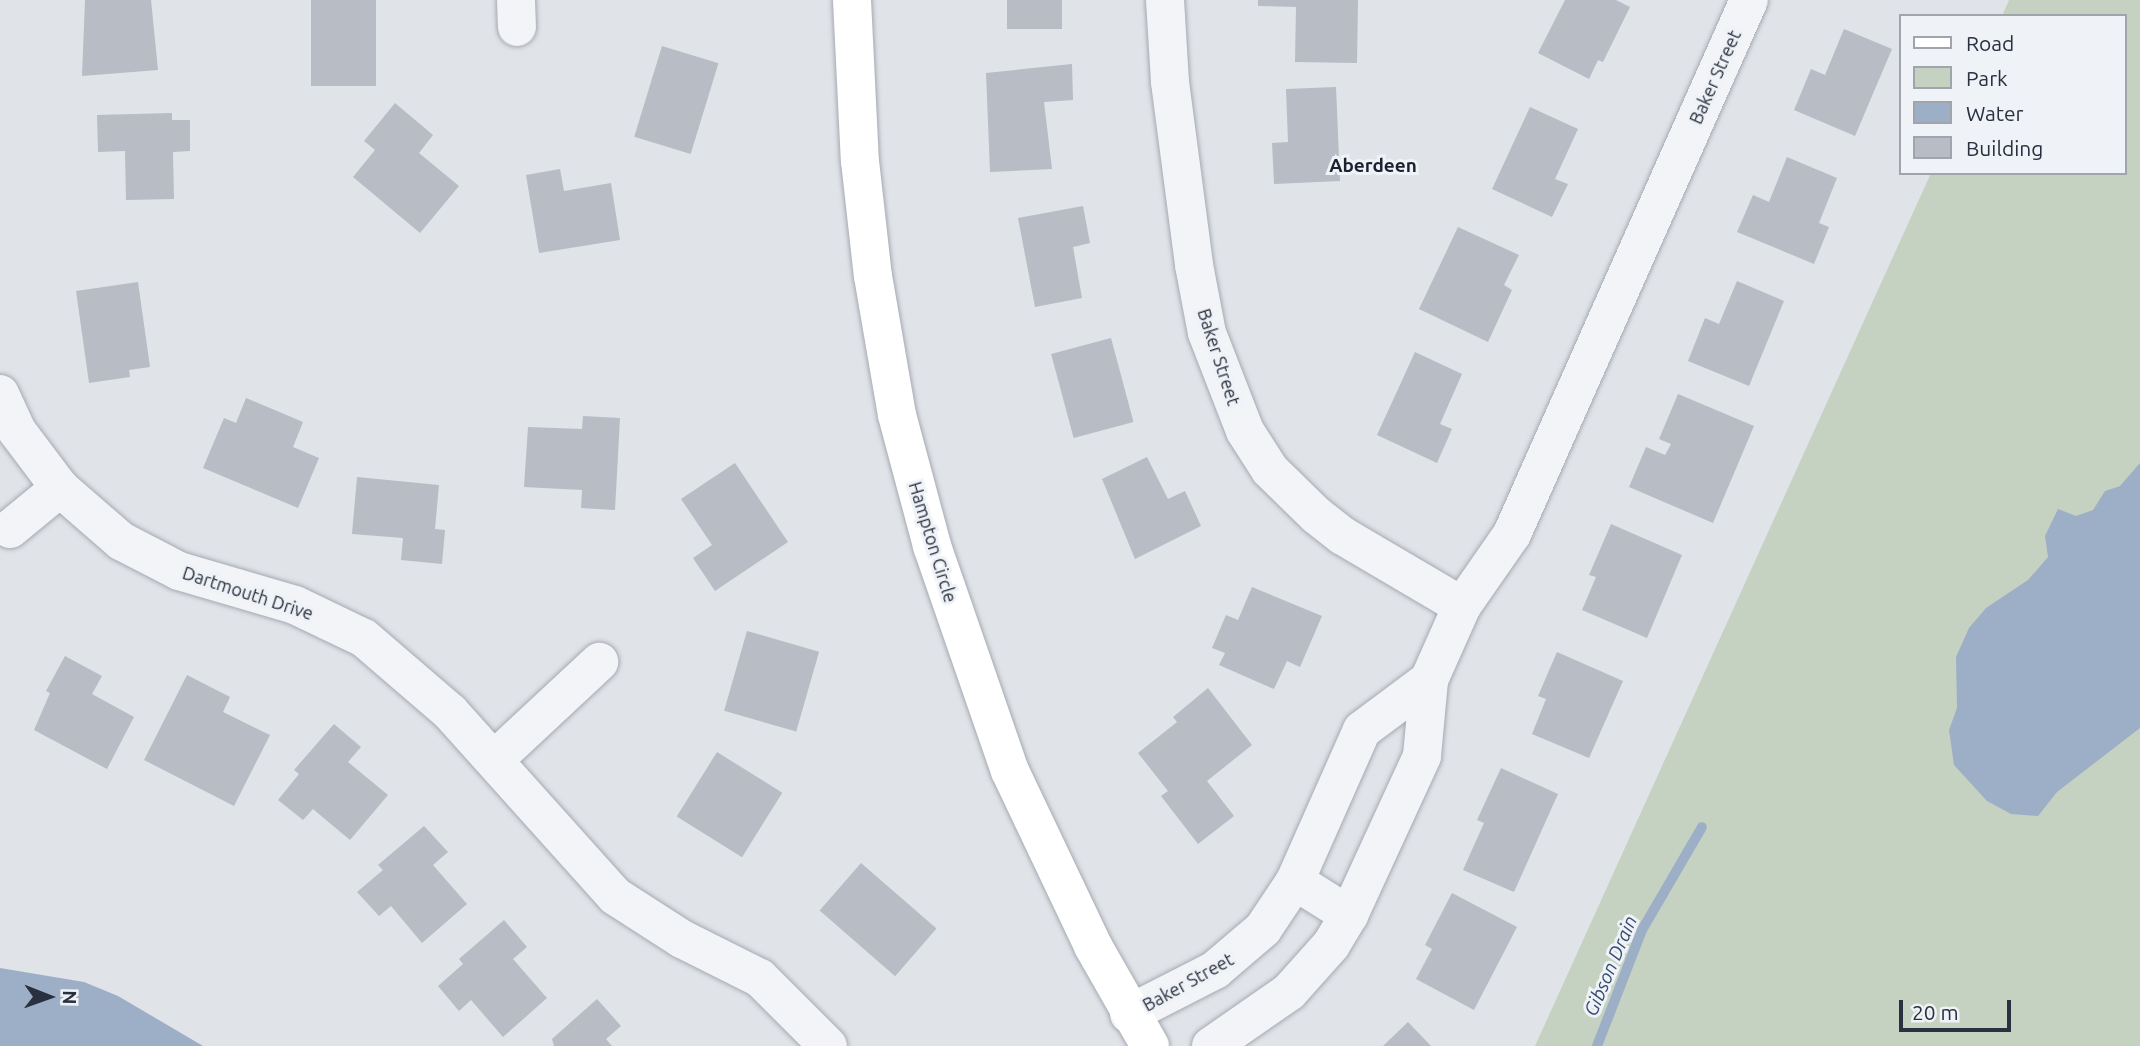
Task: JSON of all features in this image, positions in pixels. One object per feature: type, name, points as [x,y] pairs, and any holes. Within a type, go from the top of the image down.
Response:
[{"type":"street","name":"Hampton Circle","points":[[852,0],[860,161],[873,276],[897,415],[932,546],[1010,771],[1129,1014],[1150,1046]]},
{"type":"street","name":"Baker Street","points":[[1165,0],[1170,82],[1194,265],[1207,332],[1245,431],[1270,470],[1343,536],[1462,606]]},
{"type":"street","name":"Baker Street","points":[[1211,1046],[1289,992],[1322,955],[1349,915],[1422,756],[1429,680],[1462,606],[1513,534],[1749,0]]},
{"type":"street","name":"Dartmouth Drive","points":[[0,394],[17,431],[60,488],[121,541],[153,559],[295,605],[364,638],[450,712],[615,895],[682,939],[760,978],[828,1046]]},
{"type":"street","points":[[10,529],[60,488]]},
{"type":"street","points":[[494,760],[599,662]]},
{"type":"street","name":"Baker Street","points":[[1129,1014],[1215,970],[1242,951],[1294,881],[1362,730],[1429,680]]},
{"type":"street","points":[[1294,881],[1349,915]]},
{"type":"green space","points":[[2009,0],[2140,0],[2140,1046],[1535,1046],[1930,175],[2126,175],[2126,14],[2003,14]]},
{"type":"water","points":[[2140,463],[2140,728],[2057,792],[2038,816],[2011,814],[1987,801],[1954,765],[1949,730],[1957,708],[1956,657],[1969,628],[1986,608],[2028,580],[2048,557],[2045,536],[2058,509],[2076,516],[2093,510],[2105,491],[2120,486]]},
{"type":"water","points":[[0,968],[84,982],[118,996],[203,1046],[0,1046]]},
{"type":"building","points":[[85,0],[151,0],[158,70],[82,76]]},
{"type":"building","points":[[311,0],[376,0],[376,86],[311,86]]},
{"type":"building","points":[[1007,0],[1062,0],[1062,29],[1007,29]]},
{"type":"building","points":[[1258,0],[1358,0],[1357,63],[1295,62],[1296,7],[1258,6]]},
{"type":"building","points":[[1565,0],[1616,0],[1630,7],[1603,62],[1598,60],[1589,79],[1538,53]]},
{"type":"building","points":[[1844,29],[1892,49],[1855,136],[1794,110],[1811,69],[1825,75]]},
{"type":"building","points":[[662,46],[718,63],[691,154],[634,137]]},
{"type":"building","points":[[1072,64],[1073,100],[1044,102],[1052,169],[990,172],[986,73]]},
{"type":"building","points":[[1336,87],[1340,181],[1274,184],[1272,143],[1288,142],[1286,89]]},
{"type":"building","points":[[395,103],[433,135],[419,153],[459,186],[420,233],[353,177],[375,150],[364,141]]},
{"type":"building","points":[[1530,107],[1578,129],[1555,179],[1568,184],[1552,217],[1492,189]]},
{"type":"building","points":[[172,113],[172,120],[190,120],[190,151],[173,152],[174,199],[126,200],[125,151],[98,152],[97,115]]},
{"type":"building","points":[[1787,157],[1837,178],[1819,223],[1829,227],[1814,264],[1737,232],[1753,195],[1769,202]]},
{"type":"building","points":[[560,169],[564,191],[611,183],[620,240],[539,253],[526,175]]},
{"type":"building","points":[[1083,206],[1090,243],[1073,247],[1082,298],[1035,307],[1018,218]]},
{"type":"building","points":[[1458,227],[1519,255],[1504,285],[1512,290],[1488,342],[1419,309]]},
{"type":"building","points":[[1737,281],[1784,301],[1749,386],[1688,361],[1705,318],[1719,324]]},
{"type":"building","points":[[138,282],[150,367],[129,370],[130,377],[89,383],[76,291]]},
{"type":"building","points":[[1111,338],[1134,422],[1074,438],[1051,354]]},
{"type":"building","points":[[1415,352],[1462,374],[1440,424],[1452,429],[1437,463],[1377,435]]},
{"type":"building","points":[[1678,394],[1754,426],[1713,523],[1629,487],[1646,447],[1665,455],[1671,444],[1659,439]]},
{"type":"building","points":[[246,398],[303,422],[293,447],[319,458],[298,508],[203,468],[224,418],[236,423]]},
{"type":"building","points":[[583,416],[620,418],[615,510],[581,508],[582,490],[524,487],[528,427],[582,429]]},
{"type":"building","points":[[1147,457],[1168,499],[1185,491],[1201,526],[1135,559],[1102,479]]},
{"type":"building","points":[[735,463],[788,542],[715,591],[693,558],[712,545],[681,499]]},
{"type":"building","points":[[357,477],[439,485],[435,529],[445,530],[442,564],[401,560],[403,538],[352,534]]},
{"type":"building","points":[[1611,524],[1682,555],[1647,638],[1582,610],[1596,577],[1589,575]]},
{"type":"building","points":[[1252,587],[1322,616],[1300,667],[1287,661],[1274,689],[1219,665],[1225,653],[1212,648],[1226,615],[1238,620]]},
{"type":"building","points":[[747,631],[819,652],[796,731],[724,711]]},
{"type":"building","points":[[1557,652],[1623,681],[1589,758],[1532,734],[1546,699],[1538,696]]},
{"type":"building","points":[[65,656],[102,676],[92,694],[134,717],[107,769],[34,730],[50,693],[46,691]]},
{"type":"building","points":[[187,675],[230,697],[223,712],[270,735],[234,806],[144,760]]},
{"type":"building","points":[[1208,688],[1252,745],[1207,781],[1234,816],[1198,844],[1161,796],[1168,791],[1138,753],[1177,722],[1173,717]]},
{"type":"building","points":[[334,724],[361,747],[348,762],[388,795],[350,840],[313,809],[303,820],[278,800],[299,774],[294,770]]},
{"type":"building","points":[[717,752],[782,793],[742,857],[677,816]]},
{"type":"building","points":[[1501,768],[1558,794],[1514,892],[1463,870],[1484,823],[1477,820]]},
{"type":"building","points":[[424,826],[448,852],[433,865],[467,904],[422,943],[391,906],[379,916],[357,892],[383,870],[378,865]]},
{"type":"building","points":[[861,863],[936,929],[895,976],[820,911]]},
{"type":"building","points":[[1452,893],[1517,927],[1474,1010],[1416,979],[1432,949],[1425,945]]},
{"type":"building","points":[[504,920],[527,947],[513,959],[547,998],[503,1037],[471,1000],[459,1011],[438,986],[463,964],[459,959]]},
{"type":"building","points":[[597,999],[621,1026],[606,1039],[612,1046],[554,1046],[552,1039]]},
{"type":"building","points":[[1408,1022],[1431,1046],[1383,1046]]},
{"type":"waterway","name":"Gibson Drain","points":[[1597,1046],[1642,930],[1702,827]]},
{"type":"district","name":"Aberdeen","points":[[1373,166]]}]
